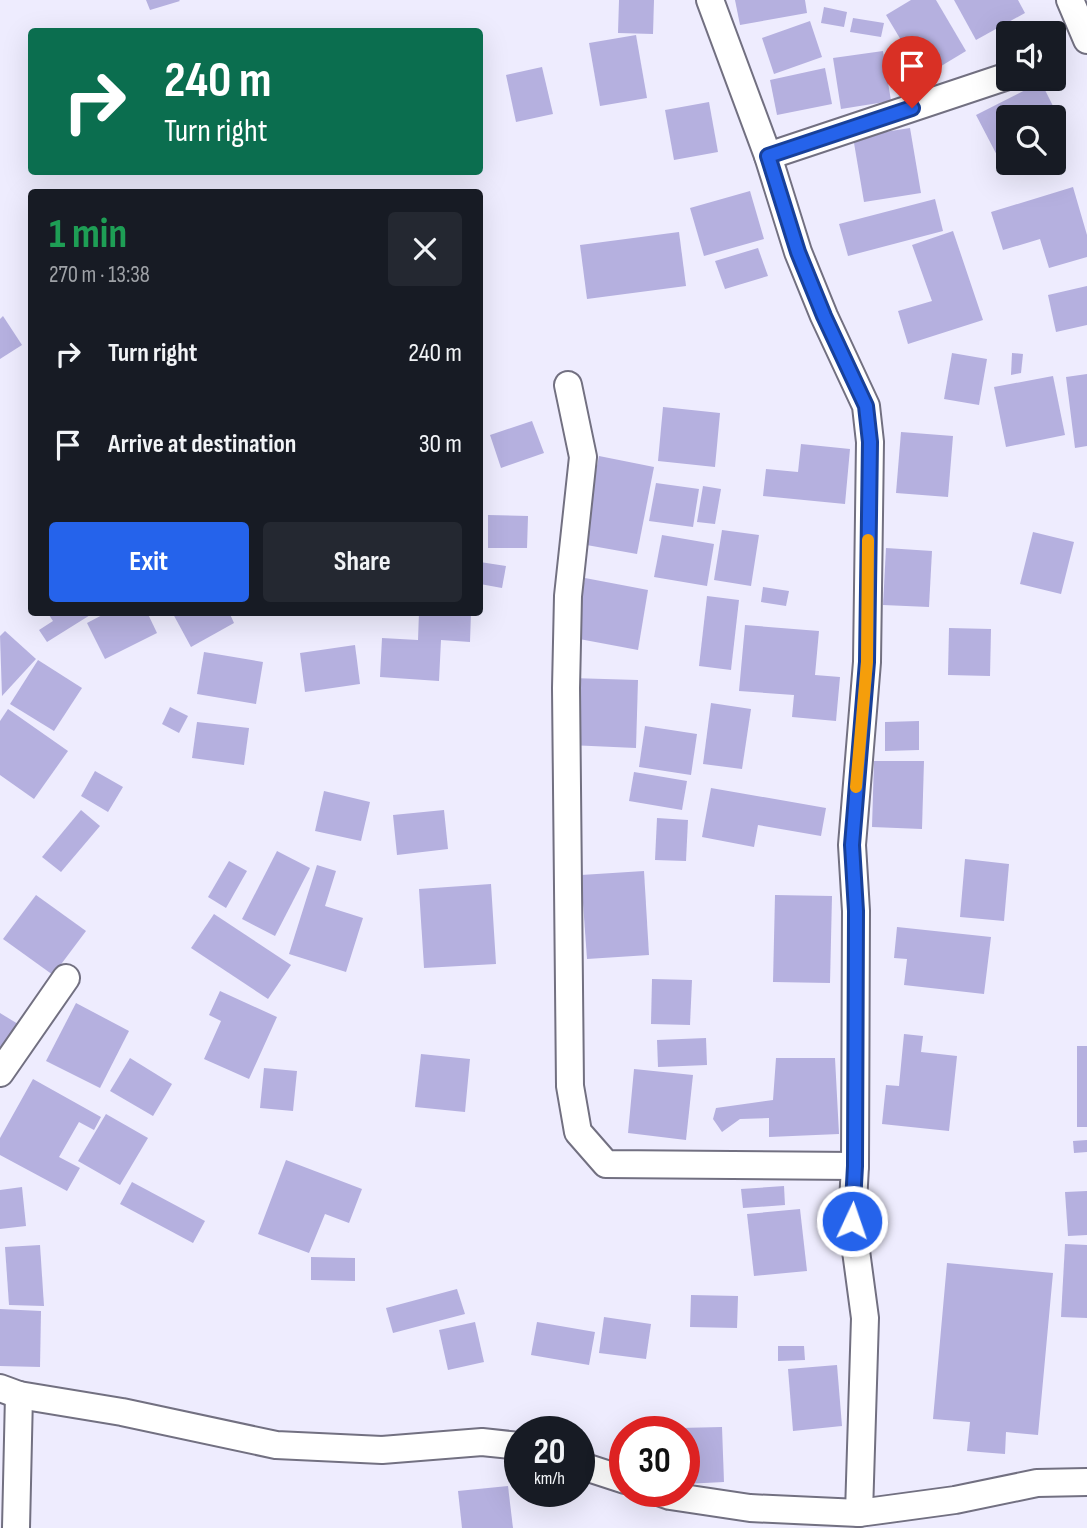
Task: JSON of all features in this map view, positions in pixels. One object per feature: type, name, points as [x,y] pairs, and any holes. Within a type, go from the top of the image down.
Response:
[{"type":"street","points":[[710,0],[768,156],[798,252],[866,406],[870,442],[867,662],[852,845],[856,911],[855,1166],[852,1221],[865,1318],[859,1513]]},
{"type":"street","points":[[1070,0],[1087,40]]},
{"type":"street","points":[[768,156],[996,80]]},
{"type":"street","points":[[568,385],[583,457],[568,596],[566,688],[570,1086],[578,1132],[606,1164],[855,1166]]},
{"type":"street","points":[[0,1073],[66,978]]},
{"type":"street","points":[[16,1528],[10,1392],[122,1412],[276,1445],[382,1450],[482,1442],[504,1444]]},
{"type":"street","points":[[700,1500],[750,1508],[859,1513],[956,1500],[1037,1482],[1087,1482]]},
{"type":"building","points":[[146,0],[179,0],[180,1],[150,10]]},
{"type":"building","points":[[619,0],[654,0],[653,34],[618,33]]},
{"type":"building","points":[[735,0],[805,0],[807,13],[740,25]]},
{"type":"building","points":[[911,0],[936,0],[966,51],[923,77],[886,15]]},
{"type":"building","points":[[954,0],[1018,0],[1025,13],[1010,21],[996,21],[996,29],[976,40]]},
{"type":"building","points":[[824,7],[847,12],[844,27],[821,23]]},
{"type":"building","points":[[853,18],[884,23],[881,37],[850,32]]},
{"type":"building","points":[[810,21],[822,57],[774,74],[762,38]]},
{"type":"building","points":[[636,35],[647,98],[600,106],[589,43]]},
{"type":"building","points":[[883,51],[891,101],[841,109],[833,58]]},
{"type":"building","points":[[542,67],[553,114],[516,122],[506,75]]},
{"type":"building","points":[[825,68],[832,104],[777,115],[770,80]]},
{"type":"building","points":[[1023,91],[1046,91],[1052,105],[996,105],[996,153],[976,115]]},
{"type":"building","points":[[709,102],[718,152],[674,160],[665,110]]},
{"type":"building","points":[[910,128],[921,193],[864,202],[853,137]]},
{"type":"building","points":[[1073,187],[1087,235],[1087,257],[1049,268],[1040,239],[1003,250],[991,212]]},
{"type":"building","points":[[750,191],[764,239],[704,256],[690,208]]},
{"type":"building","points":[[935,199],[943,231],[848,256],[839,224]]},
{"type":"building","points":[[953,231],[983,320],[908,344],[898,311],[932,301],[912,245]]},
{"type":"building","points":[[679,232],[686,286],[587,299],[580,245]]},
{"type":"building","points":[[758,248],[768,276],[725,289],[715,261]]},
{"type":"building","points":[[1087,286],[1087,325],[1056,332],[1048,295]]},
{"type":"building","points":[[3,316],[22,345],[0,359],[0,319]]},
{"type":"building","points":[[952,353],[987,359],[979,405],[944,399]]},
{"type":"building","points":[[1012,353],[1023,354],[1021,373],[1011,375]]},
{"type":"building","points":[[1087,374],[1087,446],[1075,448],[1066,377]]},
{"type":"building","points":[[1053,376],[1065,435],[1006,447],[994,387]]},
{"type":"building","points":[[663,407],[720,413],[715,467],[658,461]]},
{"type":"building","points":[[532,421],[544,453],[501,468],[490,435]]},
{"type":"building","points":[[901,432],[953,436],[948,497],[896,493]]},
{"type":"building","points":[[801,444],[850,449],[845,504],[763,496],[766,469],[798,472]]},
{"type":"building","points":[[599,456],[654,467],[637,554],[581,544]]},
{"type":"building","points":[[656,483],[699,489],[693,527],[649,521]]},
{"type":"building","points":[[703,486],[721,489],[715,524],[697,522]]},
{"type":"building","points":[[488,515],[528,516],[527,548],[488,548]]},
{"type":"building","points":[[722,530],[759,535],[751,586],[714,580]]},
{"type":"building","points":[[1033,532],[1074,542],[1061,594],[1020,584]]},
{"type":"building","points":[[662,535],[714,544],[707,586],[654,577]]},
{"type":"building","points":[[886,548],[932,551],[929,607],[883,605]]},
{"type":"building","points":[[483,562],[506,566],[502,588],[483,585]]},
{"type":"building","points":[[585,578],[648,590],[638,650],[574,638]]},
{"type":"building","points":[[763,587],[789,591],[786,606],[761,602]]},
{"type":"building","points":[[707,596],[739,600],[731,670],[699,666]]},
{"type":"building","points":[[50,616],[89,616],[47,642],[39,630],[53,621]]},
{"type":"building","points":[[100,616],[149,616],[157,633],[105,659],[87,623]]},
{"type":"building","points":[[174,616],[231,616],[234,623],[191,647]]},
{"type":"building","points":[[419,616],[471,616],[470,642],[441,640],[439,681],[380,677],[382,638],[418,640]]},
{"type":"building","points":[[745,625],[819,631],[815,675],[840,677],[836,721],[792,717],[794,695],[739,691]]},
{"type":"building","points":[[949,628],[991,629],[990,676],[948,675]]},
{"type":"building","points":[[5,631],[36,659],[2,696],[0,636]]},
{"type":"building","points":[[355,645],[360,684],[305,692],[300,653]]},
{"type":"building","points":[[204,652],[263,662],[256,704],[197,694]]},
{"type":"building","points":[[38,660],[82,688],[54,731],[10,704]]},
{"type":"building","points":[[571,678],[638,680],[636,748],[569,745]]},
{"type":"building","points":[[711,703],[751,709],[742,769],[703,764]]},
{"type":"building","points":[[170,707],[188,716],[179,733],[162,724]]},
{"type":"building","points":[[8,709],[68,751],[34,799],[0,775],[0,721]]},
{"type":"building","points":[[919,721],[919,750],[885,751],[885,722]]},
{"type":"building","points":[[197,722],[249,728],[244,765],[192,758]]},
{"type":"building","points":[[645,726],[697,734],[691,775],[639,767]]},
{"type":"building","points":[[874,761],[924,761],[922,829],[872,827]]},
{"type":"building","points":[[95,771],[123,787],[108,812],[81,796]]},
{"type":"building","points":[[634,772],[687,781],[682,810],[629,801]]},
{"type":"building","points":[[711,788],[826,808],[821,836],[758,825],[754,847],[702,837]]},
{"type":"building","points":[[324,791],[370,802],[361,841],[315,831]]},
{"type":"building","points":[[81,810],[100,826],[61,872],[42,857]]},
{"type":"building","points":[[444,810],[448,849],[397,855],[393,815]]},
{"type":"building","points":[[657,818],[688,820],[686,861],[655,860]]},
{"type":"building","points":[[277,851],[310,868],[275,936],[242,919]]},
{"type":"building","points":[[965,859],[1009,864],[1004,921],[960,917]]},
{"type":"building","points":[[229,861],[247,871],[226,908],[208,897]]},
{"type":"building","points":[[317,865],[336,871],[325,906],[363,918],[346,972],[289,954]]},
{"type":"building","points":[[644,871],[649,955],[587,959],[581,875]]},
{"type":"building","points":[[491,884],[496,964],[424,968],[419,889]]},
{"type":"building","points":[[36,895],[86,931],[53,975],[3,939]]},
{"type":"building","points":[[775,895],[832,896],[830,983],[773,982]]},
{"type":"building","points":[[214,914],[291,965],[268,999],[191,948]]},
{"type":"building","points":[[897,927],[991,937],[984,994],[904,985],[907,959],[894,958]]},
{"type":"building","points":[[652,979],[692,980],[690,1025],[651,1024]]},
{"type":"building","points":[[220,991],[277,1017],[249,1079],[204,1059],[221,1021],[209,1015]]},
{"type":"building","points":[[76,1003],[129,1031],[100,1088],[46,1061]]},
{"type":"building","points":[[0,1013],[18,1024],[0,1054]]},
{"type":"building","points":[[904,1034],[923,1036],[921,1052],[957,1056],[949,1131],[882,1124],[886,1085],[899,1086]]},
{"type":"building","points":[[706,1038],[707,1065],[658,1067],[657,1040]]},
{"type":"building","points":[[1077,1046],[1087,1046],[1087,1127],[1077,1127]]},
{"type":"building","points":[[421,1054],[470,1059],[465,1112],[415,1107]]},
{"type":"building","points":[[130,1058],[172,1084],[153,1116],[110,1091]]},
{"type":"building","points":[[776,1058],[835,1058],[839,1134],[769,1137],[769,1118],[740,1119],[722,1132],[713,1119],[716,1108],[773,1100]]},
{"type":"building","points":[[264,1068],[297,1071],[293,1111],[260,1108]]},
{"type":"building","points":[[634,1069],[693,1075],[686,1140],[628,1133]]},
{"type":"building","points":[[33,1079],[101,1117],[94,1130],[79,1122],[59,1157],[80,1168],[67,1191],[0,1155],[0,1138]]},
{"type":"building","points":[[106,1114],[148,1138],[120,1185],[78,1161]]},
{"type":"building","points":[[1087,1140],[1087,1152],[1074,1153],[1073,1141]]},
{"type":"building","points":[[286,1160],[362,1189],[349,1223],[325,1214],[309,1253],[258,1234]]},
{"type":"building","points":[[132,1182],[205,1221],[193,1243],[120,1204]]},
{"type":"building","points":[[784,1186],[785,1205],[743,1208],[741,1189]]},
{"type":"building","points":[[22,1187],[26,1226],[0,1229],[0,1190]]},
{"type":"building","points":[[1087,1191],[1087,1235],[1068,1236],[1065,1192]]},
{"type":"building","points":[[800,1209],[807,1271],[754,1276],[747,1214]]},
{"type":"building","points":[[1065,1244],[1087,1245],[1087,1318],[1061,1317]]},
{"type":"building","points":[[40,1245],[44,1306],[9,1305],[5,1247]]},
{"type":"building","points":[[311,1257],[355,1258],[355,1281],[311,1280]]},
{"type":"building","points":[[947,1263],[1053,1273],[1038,1435],[1006,1432],[1005,1454],[967,1451],[970,1422],[933,1419]]},
{"type":"building","points":[[457,1289],[465,1314],[393,1333],[386,1308]]},
{"type":"building","points":[[691,1295],[738,1296],[737,1328],[690,1327]]},
{"type":"building","points":[[0,1309],[41,1311],[40,1367],[0,1366]]},
{"type":"building","points":[[604,1317],[651,1324],[646,1359],[599,1353]]},
{"type":"building","points":[[475,1322],[484,1362],[448,1370],[439,1330]]},
{"type":"building","points":[[537,1322],[595,1332],[589,1365],[531,1355]]},
{"type":"building","points":[[778,1346],[804,1346],[805,1360],[778,1361]]},
{"type":"building","points":[[837,1365],[842,1426],[793,1431],[788,1369]]},
{"type":"building","points":[[722,1427],[724,1482],[700,1483],[700,1428]]},
{"type":"building","points":[[504,1486],[504,1507],[510,1507],[513,1528],[462,1528],[458,1491]]},
{"type":"slow traffic","points":[[856,787],[867,662],[868,540]]},
{"type":"route","points":[[852,1221],[855,1166],[856,911],[852,845],[867,662],[870,442],[866,406],[798,252],[768,156],[912,108]]}]
